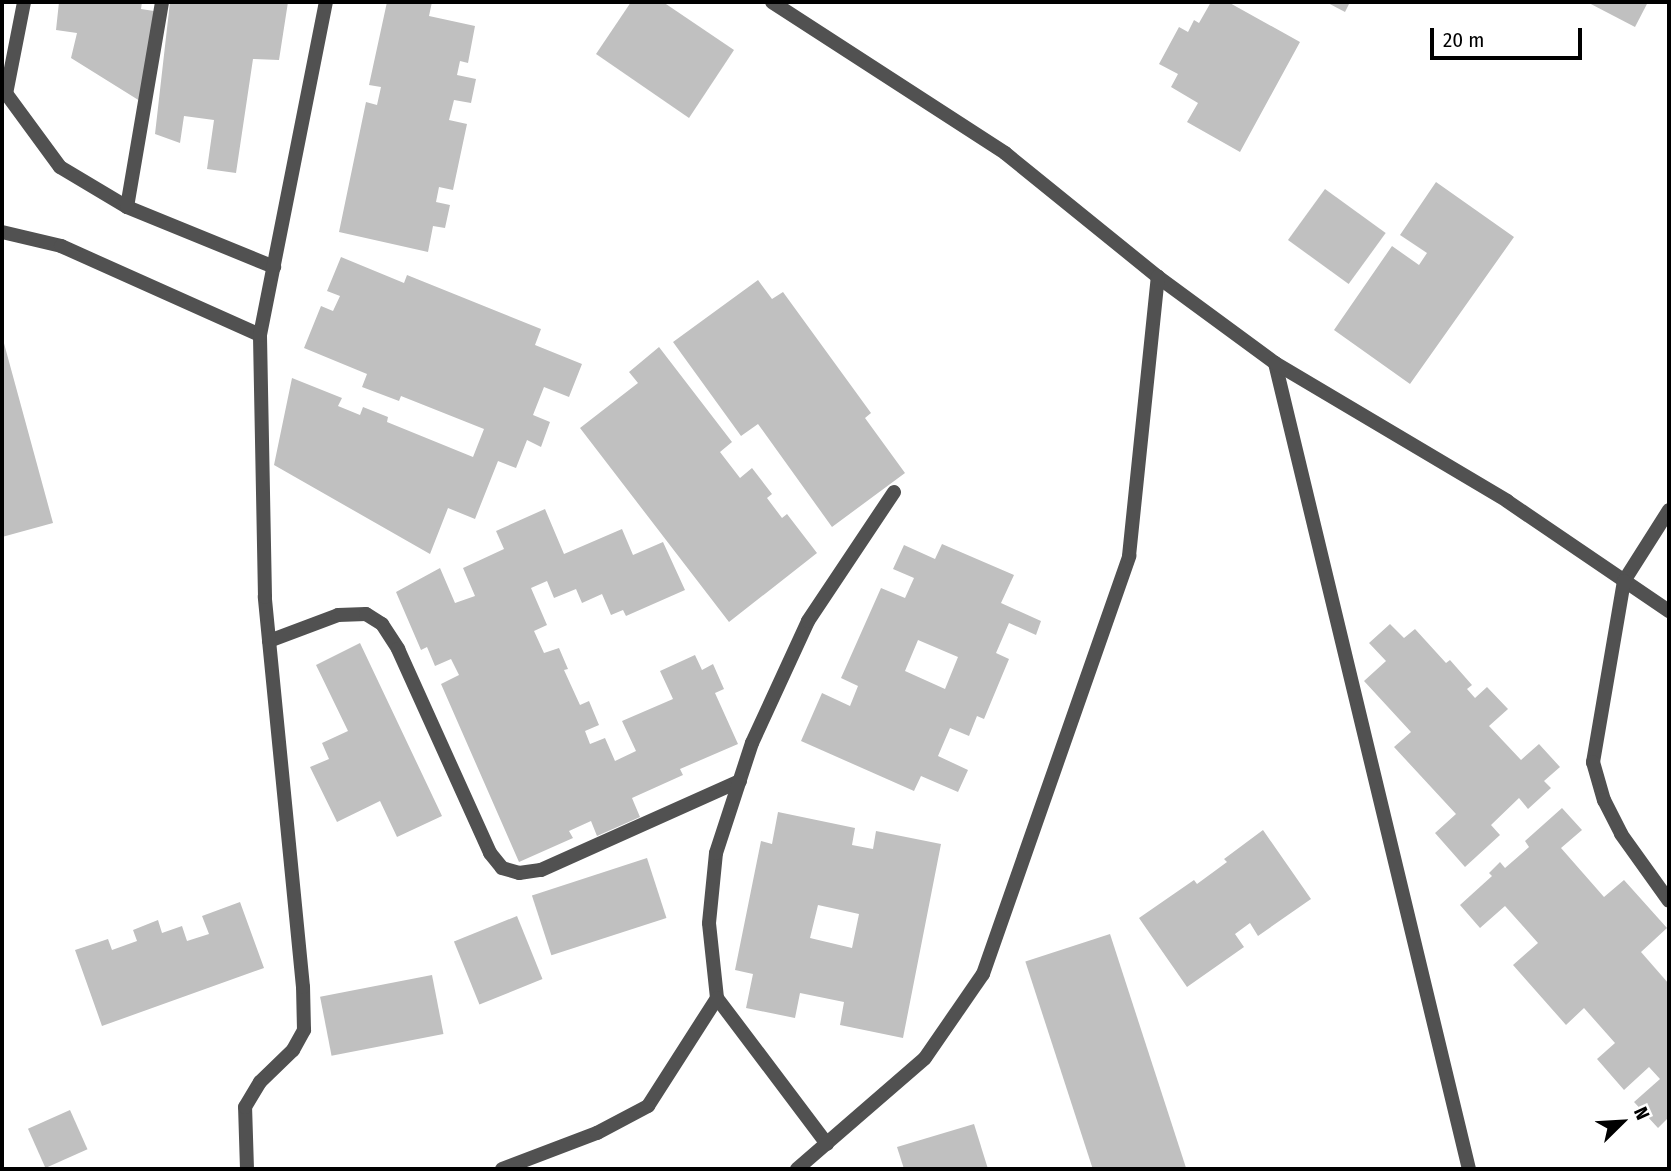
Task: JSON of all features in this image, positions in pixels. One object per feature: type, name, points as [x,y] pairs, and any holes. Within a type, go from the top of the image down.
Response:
[{"type":"street","points":[[24,2],[4,91],[60,167],[127,207],[274,267]]},
{"type":"street","points":[[127,207],[162,2]]},
{"type":"street","points":[[247,1169],[245,1107],[260,1082],[293,1050],[304,1030],[303,987],[265,597],[260,335],[326,2]]},
{"type":"street","points":[[772,2],[1005,153],[1158,276],[1275,363],[1507,501],[1669,611]]},
{"type":"street","points":[[2,232],[61,246],[260,335]]},
{"type":"street","points":[[797,1169],[925,1058],[982,974],[1129,556],[1158,276]]},
{"type":"street","points":[[1275,363],[1469,1169]]},
{"type":"street","points":[[827,1144],[717,998],[709,923],[716,853],[752,743],[808,621],[894,492]]},
{"type":"street","points":[[1669,510],[1624,581],[1593,762],[1604,800],[1621,834],[1669,901]]},
{"type":"street","points":[[269,641],[338,615],[366,614],[382,624],[398,649],[490,853],[502,868],[519,873],[541,870],[740,781]]},
{"type":"street","points":[[502,1169],[597,1133],[648,1106],[717,998]]},
{"type":"building","points":[[59,2],[142,2],[141,9],[154,11],[140,101],[71,58],[77,33],[56,30]]},
{"type":"building","points":[[170,2],[288,2],[279,60],[253,59],[236,173],[207,169],[214,120],[184,116],[180,143],[155,134]]},
{"type":"building","points":[[387,2],[432,2],[429,16],[475,26],[468,63],[460,61],[457,75],[476,79],[471,103],[454,100],[449,120],[467,124],[453,190],[439,187],[436,202],[450,205],[445,228],[433,226],[428,252],[339,232],[366,102],[377,105],[381,87],[369,85]]},
{"type":"building","points":[[631,2],[663,2],[734,50],[689,118],[596,54]]},
{"type":"building","points":[[1211,2],[1228,2],[1300,42],[1240,152],[1187,122],[1198,103],[1171,87],[1178,74],[1159,64],[1179,27],[1188,32],[1194,20],[1199,23]]},
{"type":"building","points":[[1326,2],[1350,2],[1345,12]]},
{"type":"building","points":[[1587,2],[1648,2],[1635,27]]},
{"type":"building","points":[[1436,182],[1514,237],[1410,384],[1334,330],[1392,246],[1419,265],[1427,253],[1400,235]]},
{"type":"building","points":[[1325,189],[1386,233],[1349,284],[1288,240]]},
{"type":"building","points":[[341,257],[404,283],[407,275],[541,329],[535,345],[582,364],[569,397],[544,387],[533,415],[550,422],[541,447],[527,440],[516,468],[498,461],[475,519],[448,508],[430,554],[274,465],[292,378],[342,398],[338,406],[360,415],[363,407],[388,417],[387,422],[473,457],[484,429],[401,396],[399,401],[362,387],[367,374],[304,348],[321,306],[333,311],[340,296],[327,291]]},
{"type":"building","points":[[758,280],[772,299],[783,292],[871,413],[865,418],[905,473],[832,527],[758,424],[741,436],[673,342]]},
{"type":"building","points":[[2,336],[53,523],[2,537]]},
{"type":"building","points":[[659,347],[732,442],[720,452],[740,478],[752,468],[772,494],[767,498],[782,518],[787,514],[817,553],[729,622],[580,428],[638,383],[629,372]]},
{"type":"building","points":[[545,509],[564,554],[622,529],[633,555],[663,542],[685,590],[626,616],[623,610],[611,615],[602,594],[582,603],[576,589],[554,598],[547,581],[531,588],[547,625],[534,631],[544,653],[559,648],[568,669],[564,670],[580,705],[589,701],[599,725],[585,731],[590,744],[605,738],[615,761],[636,751],[622,721],[673,699],[660,671],[695,655],[702,670],[713,664],[724,689],[715,693],[738,744],[680,769],[683,775],[632,798],[640,817],[597,836],[591,821],[569,831],[573,838],[519,862],[441,684],[459,675],[451,659],[435,666],[427,647],[421,650],[396,592],[440,568],[455,603],[475,596],[463,568],[504,549],[496,531]]},
{"type":"building","points":[[942,544],[1014,575],[1001,603],[1041,621],[1036,635],[1009,623],[996,653],[1009,659],[984,719],[977,716],[969,736],[950,728],[938,756],[968,770],[958,792],[921,776],[914,791],[801,741],[822,693],[850,706],[858,686],[841,678],[881,588],[905,598],[914,578],[893,569],[904,545],[935,559]],"holes":[[[918,640],[958,657],[945,689],[905,671]]]},
{"type":"building","points":[[1390,624],[1404,638],[1415,629],[1446,663],[1450,660],[1472,685],[1467,689],[1475,698],[1487,687],[1508,709],[1489,726],[1521,760],[1539,744],[1560,767],[1544,781],[1551,788],[1528,809],[1519,798],[1491,825],[1500,835],[1465,867],[1435,833],[1456,814],[1394,747],[1411,732],[1364,681],[1386,661],[1369,643]]},
{"type":"building","points":[[360,643],[442,816],[397,837],[380,801],[337,822],[310,767],[329,759],[322,743],[348,731],[316,665]]},
{"type":"building","points":[[1562,808],[1582,830],[1561,848],[1604,897],[1624,880],[1667,928],[1641,952],[1669,984],[1669,1117],[1658,1128],[1634,1102],[1660,1079],[1649,1067],[1624,1090],[1597,1059],[1615,1043],[1584,1008],[1566,1025],[1513,965],[1538,943],[1505,906],[1480,928],[1460,905],[1492,876],[1489,873],[1500,862],[1505,868],[1529,847],[1525,841]]},
{"type":"building","points":[[778,812],[855,828],[852,845],[873,849],[876,831],[941,844],[903,1038],[840,1025],[844,1002],[800,993],[795,1018],[746,1008],[753,974],[735,970],[761,841],[772,844]],"holes":[[[818,905],[859,914],[852,948],[810,938]]]},
{"type":"building","points":[[1263,830],[1311,899],[1258,936],[1250,923],[1235,934],[1244,947],[1187,987],[1139,918],[1194,880],[1197,884],[1227,862],[1224,859]]},
{"type":"building","points":[[647,858],[666,918],[551,955],[532,895]]},
{"type":"building","points":[[240,902],[264,968],[102,1026],[75,950],[108,939],[112,950],[137,941],[133,930],[158,920],[162,933],[182,926],[187,941],[209,934],[202,916]]},
{"type":"building","points":[[517,916],[542,979],[479,1005],[454,941]]},
{"type":"building","points":[[1110,934],[1186,1169],[1093,1169],[1025,962]]},
{"type":"building","points":[[432,975],[443,1034],[332,1056],[320,997]]},
{"type":"building","points":[[70,1110],[87,1149],[45,1168],[28,1129]]},
{"type":"building","points":[[974,1124],[988,1169],[904,1169],[897,1147]]}]
